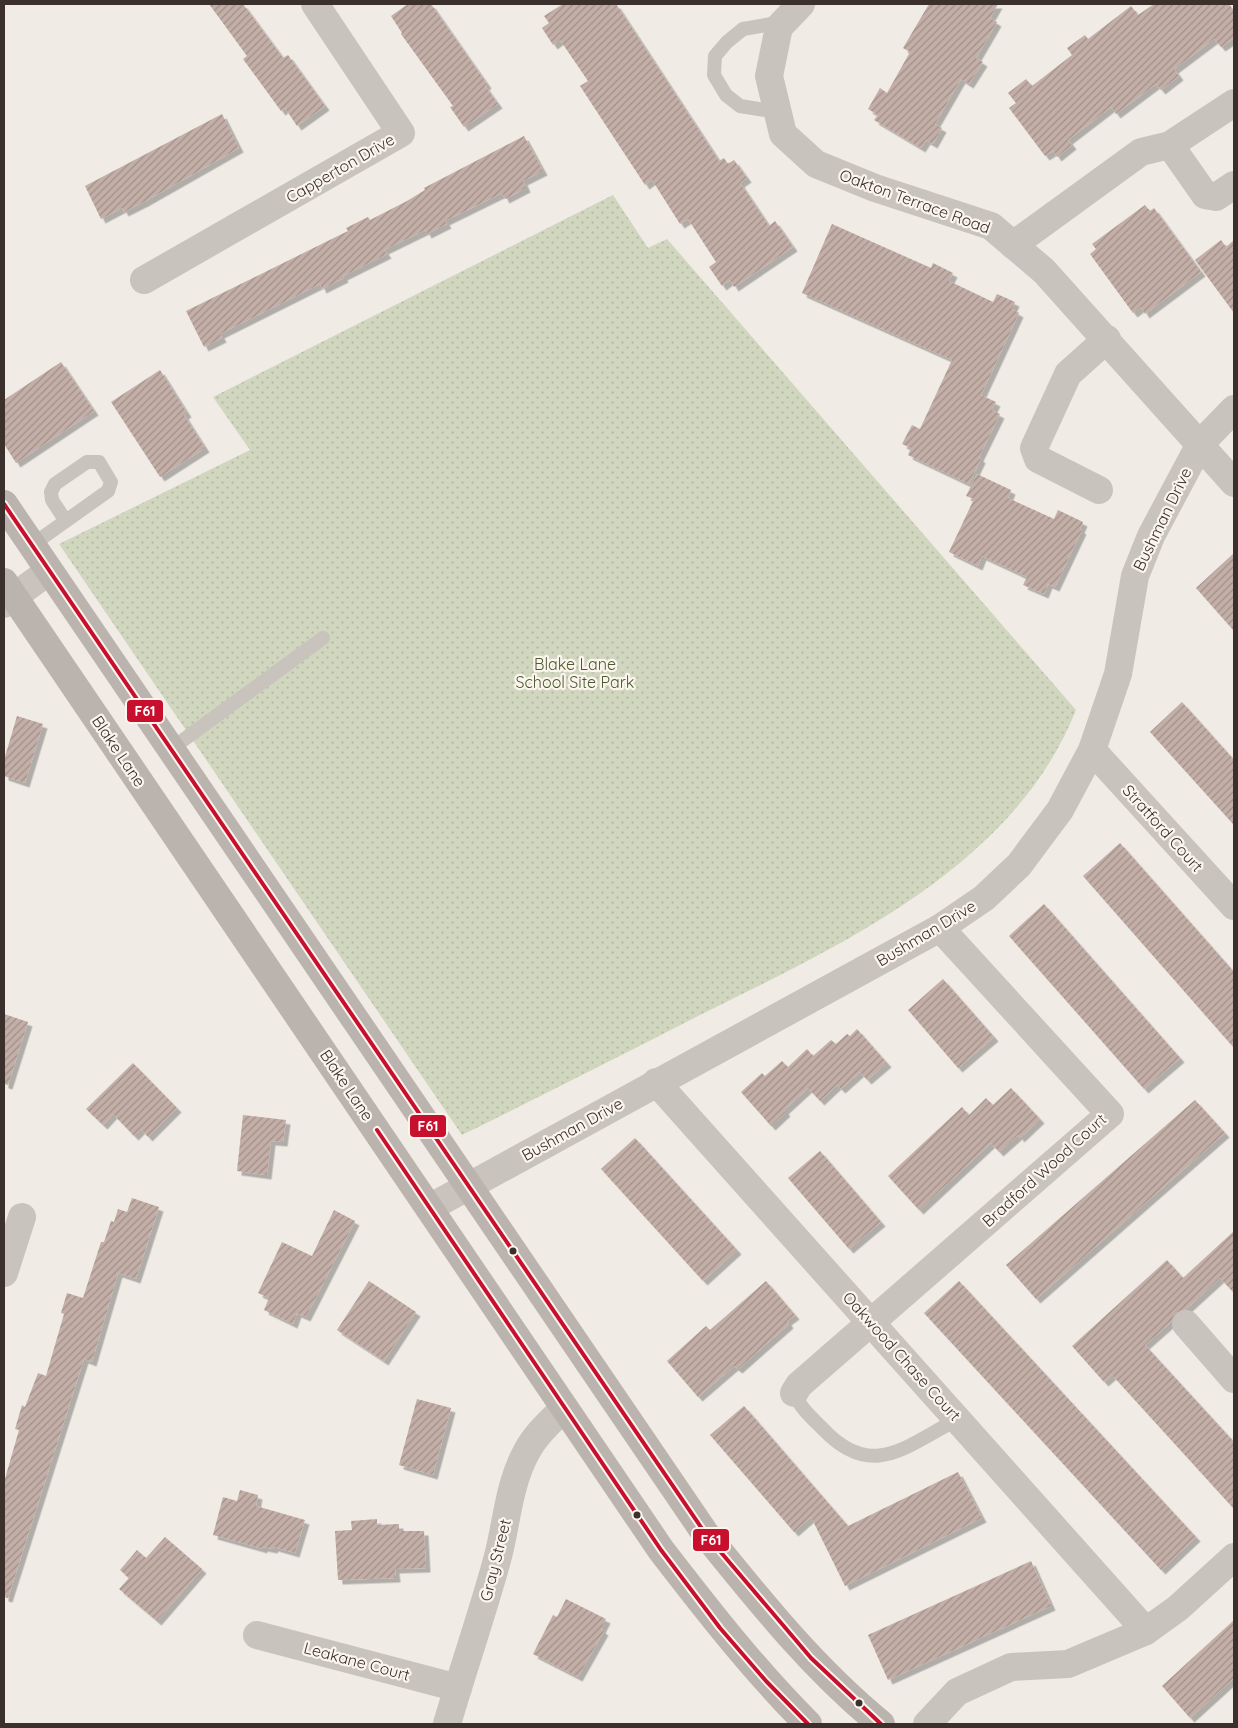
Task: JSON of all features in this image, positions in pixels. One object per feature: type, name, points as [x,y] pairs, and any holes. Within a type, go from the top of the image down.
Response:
[{"type":"main road","points":[[4,504],[707,1536],[803,1651],[849,1697],[881,1724]]},
{"type":"main road","name":"Blake Lane","points":[[7,594],[429,1208],[661,1550],[720,1628],[766,1681],[808,1724]]},
{"type":"street","name":"Capperton Drive","points":[[144,280],[401,133],[315,4]]},
{"type":"street","name":"Oakton Terrace Road","points":[[792,13],[779,27],[769,76],[783,134],[816,164],[875,188],[991,226],[1044,271],[1234,482]]},
{"type":"street","points":[[1013,245],[1141,152],[1170,145],[1234,103]]},
{"type":"street","points":[[1170,145],[1205,195],[1216,197],[1234,185]]},
{"type":"street","points":[[1099,490],[1038,459],[1034,448],[1068,374],[1107,339]]},
{"type":"street","name":"Bushman Drive","points":[[429,1208],[940,928],[984,898],[1019,865],[1060,810],[1092,750],[1118,674],[1135,576],[1154,529],[1200,444],[1234,409]]},
{"type":"street","points":[[7,594],[49,571]]},
{"type":"street","name":"Stratford Court","points":[[1092,750],[1234,906]]},
{"type":"street","name":"Bradford Wood Court","points":[[794,1393],[798,1385],[1110,1114],[940,928]]},
{"type":"street","name":"Oakwood Chase Court","points":[[656,1082],[1146,1631]]},
{"type":"street","points":[[4,1274],[22,1217]]},
{"type":"street","points":[[1186,1324],[1234,1379]]},
{"type":"street","name":"Gray Street","points":[[447,1724],[497,1559],[512,1485],[519,1468],[538,1436],[564,1408]]},
{"type":"street","points":[[927,1724],[957,1692],[1011,1667],[1068,1664],[1146,1631],[1178,1608],[1234,1557]]},
{"type":"street","name":"Leakane Court","points":[[257,1635],[458,1688]]},
{"type":"lane","points":[[778,112],[740,106],[726,95],[714,76],[715,56],[727,42],[743,29],[792,13]]},
{"type":"lane","points":[[32,545],[108,491],[111,482],[99,462],[86,462],[55,484],[50,492],[52,500],[65,520]]},
{"type":"lane","points":[[171,749],[323,638]]},
{"type":"lane","points":[[794,1393],[798,1402],[838,1445],[858,1455],[890,1454],[958,1419]]},
{"type":"green space","name":"Blake Lane School Site Park","points":[[613,195],[648,248],[667,239],[1076,710],[1048,765],[1011,814],[966,857],[917,896],[863,930],[808,961],[462,1135],[59,544],[250,450],[213,397]]},
{"type":"building","points":[[209,4],[243,4],[283,58],[288,55],[325,106],[297,126],[285,108],[281,111],[243,59],[247,56]]},
{"type":"building","points":[[408,4],[431,4],[487,84],[485,86],[498,104],[464,127],[450,107],[453,106],[401,34],[391,16]]},
{"type":"building","points":[[563,4],[616,4],[719,161],[724,158],[728,164],[734,160],[747,178],[740,183],[769,226],[775,221],[793,247],[734,287],[730,280],[722,286],[709,267],[716,262],[688,219],[680,224],[652,180],[645,185],[580,86],[588,81],[560,40],[553,45],[542,28],[549,23],[544,16]]},
{"type":"building","points":[[929,4],[998,4],[990,18],[997,22],[976,58],[983,62],[969,84],[961,79],[935,124],[942,128],[933,144],[926,140],[921,148],[874,120],[878,115],[868,109],[880,88],[887,93],[910,52],[903,48]]},
{"type":"building","points":[[1154,4],[1229,4],[1234,11],[1234,38],[1221,47],[1214,39],[1174,69],[1179,76],[1161,90],[1156,84],[1116,114],[1111,107],[1068,140],[1072,145],[1057,157],[1053,151],[1045,156],[1009,108],[1016,103],[1008,93],[1026,79],[1032,86],[1072,55],[1067,48],[1085,35],[1088,39],[1131,6],[1138,15]]},
{"type":"building","points":[[222,114],[239,148],[144,202],[124,212],[122,208],[101,219],[85,186]]},
{"type":"building","points":[[524,136],[543,171],[523,181],[526,188],[505,199],[502,193],[445,221],[447,224],[427,234],[425,230],[384,250],[387,254],[343,276],[344,278],[322,289],[320,284],[220,334],[222,338],[204,347],[186,311],[348,231],[346,228],[368,217],[370,220],[407,201],[425,190],[424,188]]},
{"type":"building","points":[[1145,205],[1150,211],[1154,208],[1201,272],[1145,314],[1141,307],[1133,313],[1090,254],[1096,249],[1092,244]]},
{"type":"building","points":[[832,224],[931,268],[933,263],[953,273],[949,281],[993,302],[997,294],[1015,302],[1012,309],[1019,313],[981,395],[996,402],[992,410],[1000,414],[979,457],[981,459],[969,484],[908,455],[911,448],[902,444],[912,425],[920,429],[952,360],[802,293]]},
{"type":"building","points":[[1221,240],[1226,247],[1234,240],[1234,313],[1195,260]]},
{"type":"building","points":[[61,362],[94,411],[16,463],[4,444],[4,400]]},
{"type":"building","points":[[160,370],[187,413],[184,415],[205,448],[160,477],[111,402]]},
{"type":"building","points":[[977,474],[1011,490],[1008,498],[1054,519],[1058,510],[1083,522],[1080,529],[1082,530],[1055,587],[1048,584],[1044,594],[1023,585],[1027,577],[982,556],[978,566],[949,552],[974,499],[966,496]]},
{"type":"building","points":[[1234,553],[1234,631],[1196,588]]},
{"type":"building","points":[[1182,702],[1234,760],[1234,825],[1150,732]]},
{"type":"building","points":[[17,716],[43,724],[25,783],[4,776],[4,760]]},
{"type":"building","points":[[1120,843],[1234,972],[1234,1048],[1083,876]]},
{"type":"building","points":[[1044,904],[1180,1058],[1144,1089],[1009,936]]},
{"type":"building","points":[[943,979],[994,1037],[958,1068],[908,1010]]},
{"type":"building","points":[[4,1014],[28,1022],[8,1085],[4,1084]]},
{"type":"building","points":[[857,1029],[887,1063],[867,1080],[860,1072],[841,1089],[837,1085],[820,1101],[808,1088],[784,1110],[786,1112],[771,1126],[741,1092],[762,1073],[765,1076],[782,1061],[788,1067],[807,1049],[813,1056],[831,1040],[836,1044],[847,1034],[850,1036]]},
{"type":"building","points":[[133,1063],[177,1108],[148,1137],[141,1129],[134,1136],[113,1114],[103,1125],[86,1109]]},
{"type":"building","points":[[1011,1088],[1040,1119],[1020,1138],[1018,1135],[999,1152],[991,1143],[919,1210],[888,1176],[962,1107],[969,1115],[986,1098],[993,1105]]},
{"type":"building","points":[[1195,1100],[1225,1133],[1036,1299],[1006,1265]]},
{"type":"building","points":[[243,1115],[286,1120],[283,1142],[271,1141],[267,1175],[237,1171]]},
{"type":"building","points":[[635,1138],[737,1250],[703,1281],[601,1169]]},
{"type":"building","points":[[820,1151],[881,1222],[849,1249],[788,1178]]},
{"type":"building","points":[[132,1198],[159,1207],[136,1279],[118,1273],[92,1362],[84,1359],[8,1598],[4,1597],[4,1482],[19,1430],[15,1429],[22,1405],[25,1407],[38,1373],[46,1376],[64,1314],[61,1313],[67,1293],[83,1298],[101,1242],[104,1242],[111,1221],[114,1222],[118,1209],[127,1212]]},
{"type":"building","points":[[334,1210],[355,1221],[306,1317],[297,1313],[293,1324],[264,1310],[269,1298],[258,1293],[282,1242],[312,1256]]},
{"type":"building","points":[[1234,1231],[1234,1293],[1220,1278],[1186,1309],[1175,1313],[1171,1322],[1145,1345],[1234,1442],[1234,1509],[1112,1375],[1104,1382],[1072,1346],[1167,1260],[1183,1278]]},
{"type":"building","points":[[369,1281],[416,1312],[384,1361],[337,1330]]},
{"type":"building","points":[[766,1281],[795,1315],[787,1321],[789,1324],[738,1369],[734,1366],[698,1397],[667,1361],[706,1326],[710,1330]]},
{"type":"building","points":[[959,1281],[1196,1537],[1161,1570],[924,1313]]},
{"type":"building","points":[[417,1399],[451,1408],[433,1475],[399,1465]]},
{"type":"building","points":[[744,1406],[848,1526],[958,1472],[982,1518],[845,1586],[811,1517],[794,1532],[710,1435]]},
{"type":"building","points":[[240,1490],[258,1495],[256,1506],[305,1520],[295,1553],[274,1547],[273,1549],[263,1547],[263,1549],[213,1535],[223,1497],[237,1501]]},
{"type":"building","points":[[377,1519],[377,1525],[399,1524],[399,1531],[424,1531],[426,1568],[395,1569],[396,1578],[338,1580],[335,1531],[352,1530],[351,1521]]},
{"type":"building","points":[[165,1537],[202,1569],[157,1621],[119,1589],[129,1578],[120,1570],[137,1550],[146,1558]]},
{"type":"building","points":[[1031,1561],[1051,1606],[888,1680],[868,1635]]},
{"type":"building","points":[[566,1599],[606,1619],[601,1629],[604,1631],[578,1677],[533,1654],[553,1615],[557,1617]]},
{"type":"building","points":[[1234,1620],[1234,1678],[1190,1718],[1162,1686]]},
{"type":"transit line","name":"F61","points":[[4,504],[707,1536],[811,1658],[881,1724]]},
{"type":"transit line","name":"F61","points":[[377,1130],[661,1550],[720,1628],[766,1681],[808,1724]]}]
